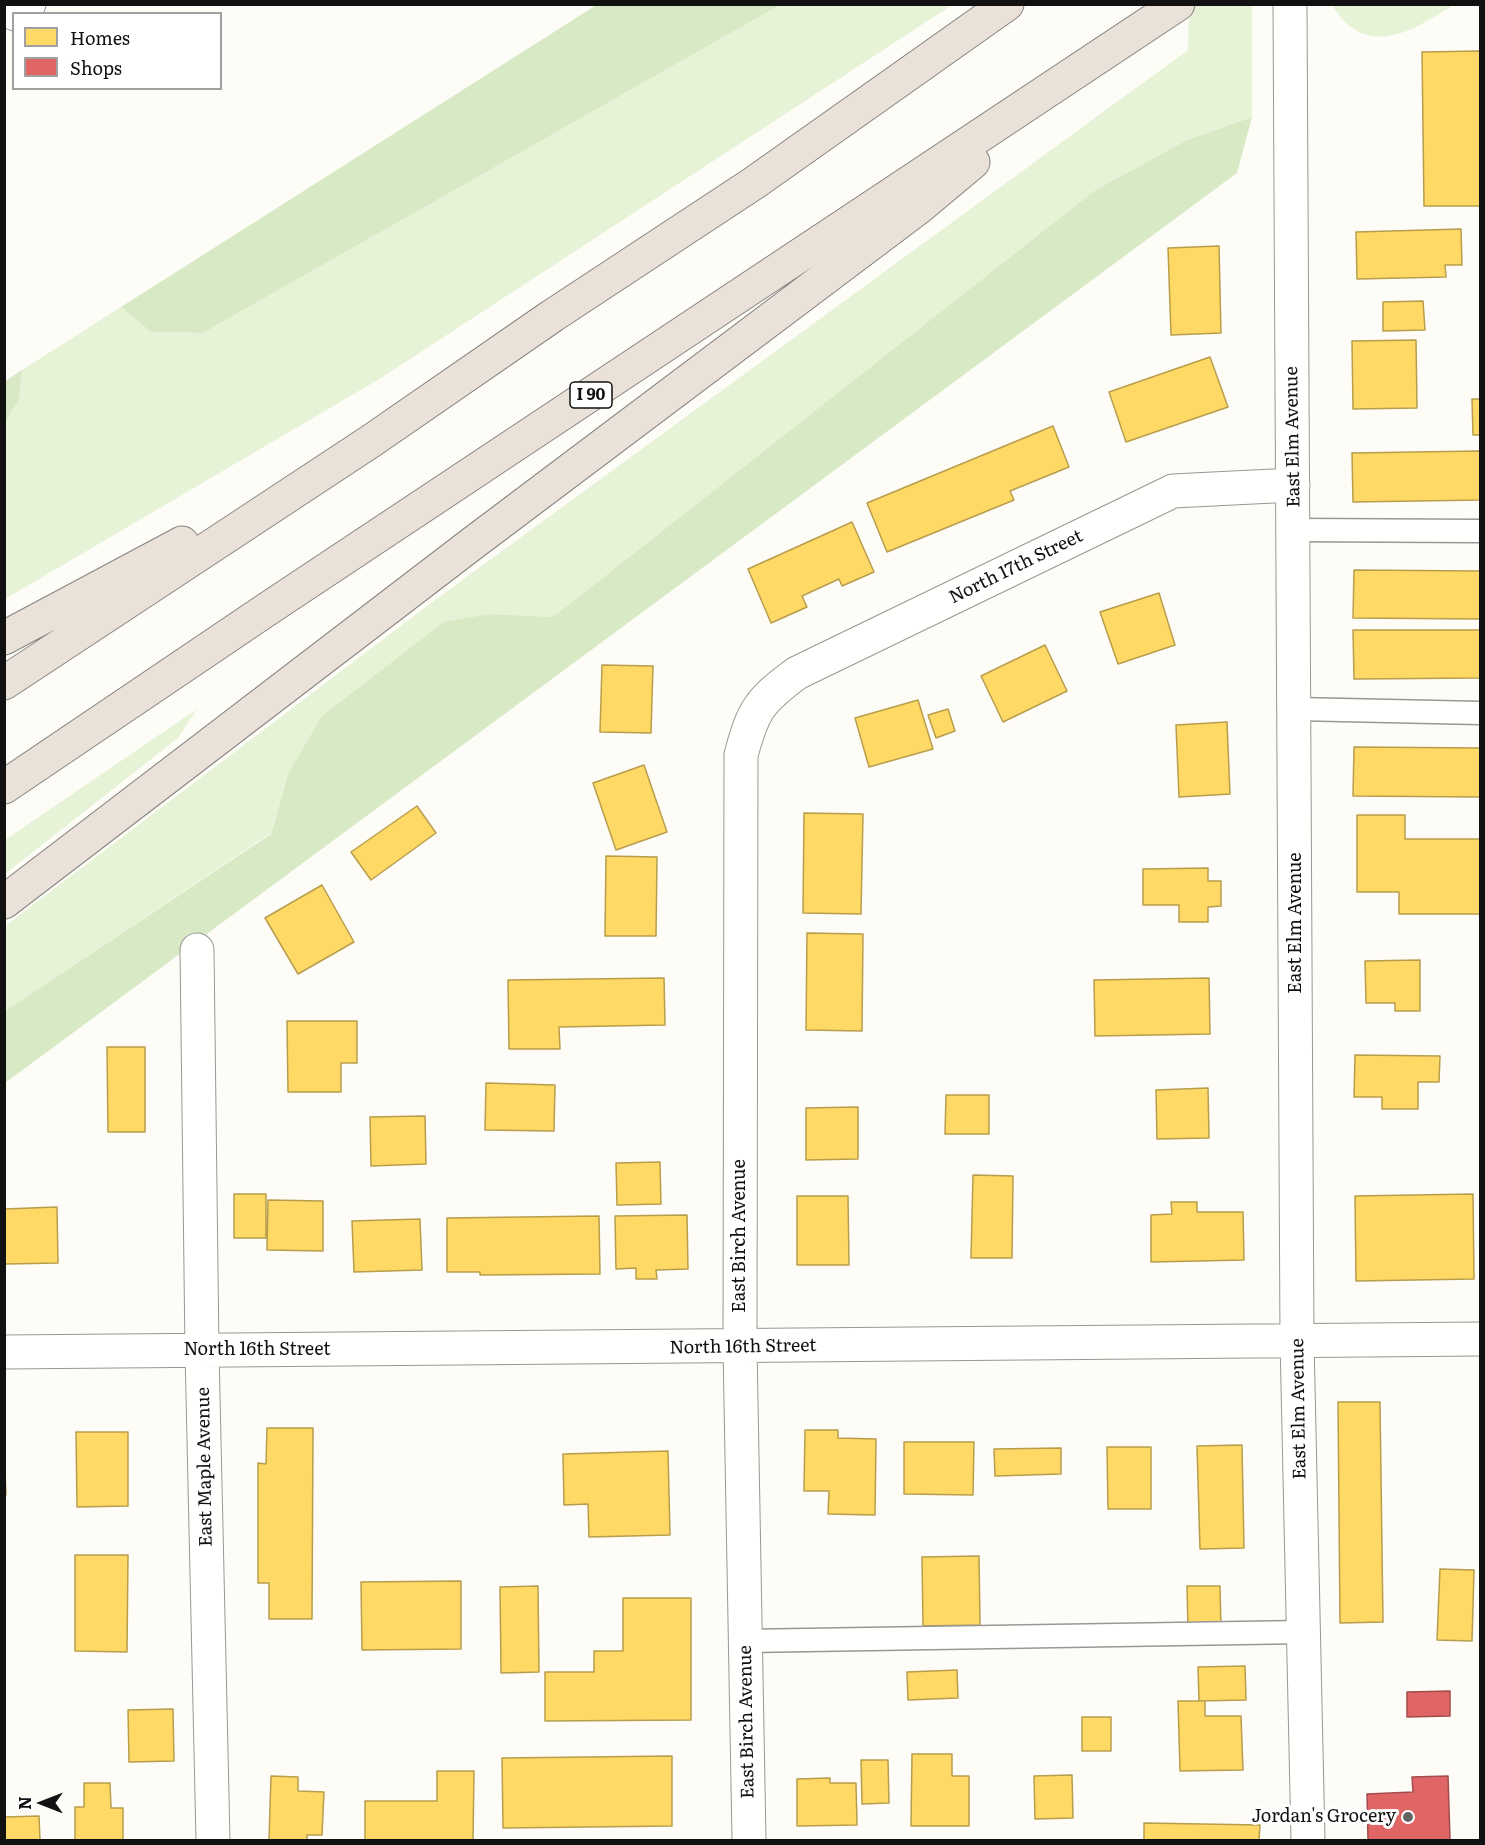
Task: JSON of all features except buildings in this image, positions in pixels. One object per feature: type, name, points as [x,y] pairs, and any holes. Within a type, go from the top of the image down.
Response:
[{"type":"highway","points":[[4,683],[371,441],[552,316],[754,183],[1007,4]]},
{"type":"highway","name":"I 90","points":[[4,787],[1178,4]]},
{"type":"highway","name":"I 90","points":[[4,902],[483,536],[918,208],[1099,57]]},
{"type":"highway","points":[[4,638],[371,441]]},
{"type":"street","name":"East Elm Avenue","points":[[1290,4],[1296,709],[1297,1340],[1308,1840]]},
{"type":"street","name":"North 17th Street","points":[[758,706],[797,673],[1173,490],[1293,485]]},
{"type":"street","name":"East Birch Avenue","points":[[749,1840],[740,1347],[741,755],[750,721],[758,706]]},
{"type":"street","name":"East Maple Avenue","points":[[197,950],[202,1351],[213,1840]]},
{"type":"street","name":"North 16th Street","points":[[4,1352],[1480,1339]]},
{"type":"lane","points":[[1294,530],[1480,531]]},
{"type":"lane","points":[[1296,709],[1480,712]]},
{"type":"lane","points":[[745,1641],[1303,1632]]},
{"type":"green space","points":[[598,4],[780,5],[203,333],[151,332],[121,307]]},
{"type":"green space","points":[[780,5],[952,5],[381,378],[5,599],[5,422],[19,400],[22,370],[121,307],[151,332],[203,333]]},
{"type":"green space","points":[[1189,5],[1252,5],[1252,117],[1187,140],[1094,191],[553,617],[490,614],[288,774],[271,833],[5,1011],[5,926],[431,603],[1188,50]]},
{"type":"green space","points":[[1332,5],[1453,5],[1405,31],[1390,36],[1374,36],[1359,32],[1345,22]]},
{"type":"green space","points":[[1252,117],[1237,173],[5,1083],[5,1011],[271,834],[288,774],[322,716],[444,622],[490,614],[553,617],[1094,191],[1187,140]]},
{"type":"green space","points":[[22,370],[19,400],[5,422],[5,381]]},
{"type":"green space","points":[[197,709],[178,738],[5,874],[5,840]]},
{"type":"place","name":"Jordan's Grocery","points":[[1408,1817]]}]
